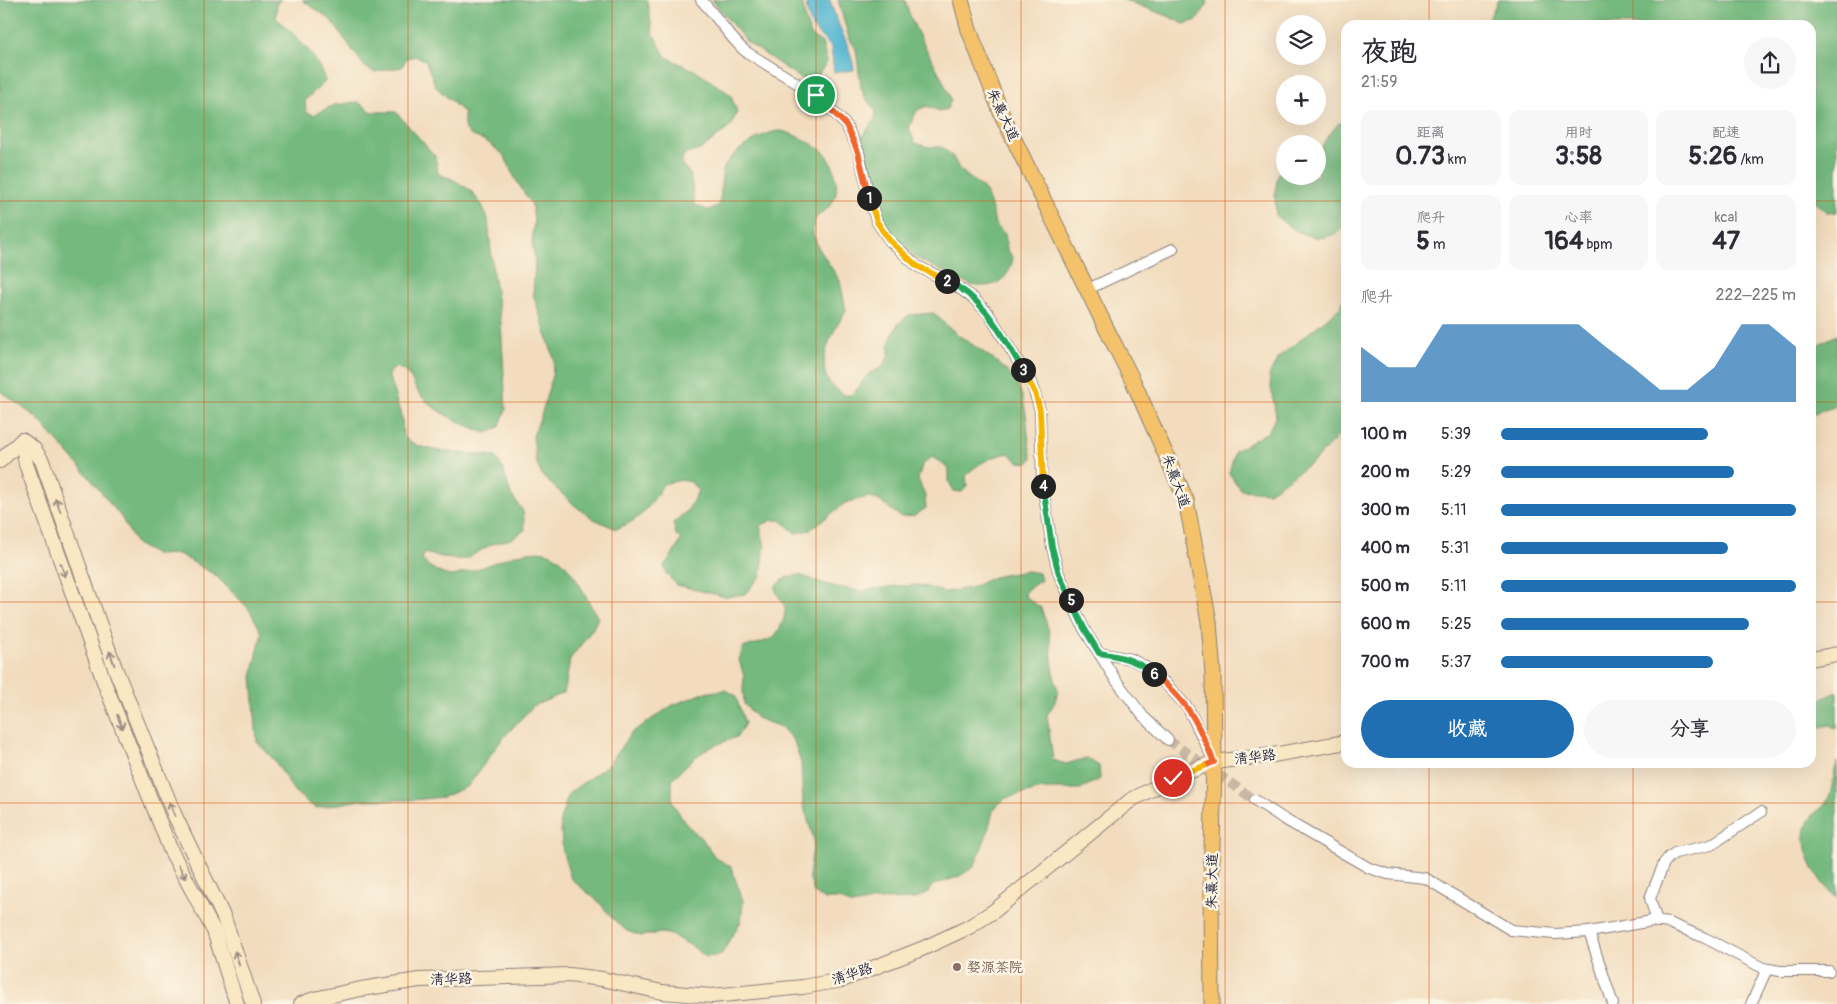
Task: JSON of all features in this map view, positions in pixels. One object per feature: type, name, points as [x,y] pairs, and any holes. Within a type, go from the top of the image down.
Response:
[{"type":"main road","name":"朱熹大道","points":[[961,0],[968,30],[999,106],[1133,381],[1186,500],[1209,622],[1213,674],[1212,1004]]},
{"type":"main road","points":[[0,461],[22,440]]},
{"type":"main road","points":[[22,440],[28,471],[106,687],[171,851],[214,931],[237,1004]]},
{"type":"main road","points":[[22,440],[34,449],[42,461],[115,668],[175,816],[224,918],[253,1004]]},
{"type":"main road","points":[[1816,657],[1837,654]]},
{"type":"main road","name":"清华路","points":[[301,1004],[314,999],[361,989],[419,980],[569,975],[602,979],[661,998],[712,996],[803,987],[842,980],[924,948],[969,927],[994,911],[1131,800],[1173,778],[1214,762],[1273,755],[1341,743]]},
{"type":"street","points":[[701,0],[716,15],[736,43],[745,51],[816,95],[846,125],[858,152],[877,222],[889,240],[917,266],[952,283],[973,298],[988,313],[1002,334],[1030,382],[1040,410],[1042,482],[1052,547],[1059,574],[1084,628],[1115,679],[1142,716],[1168,740]]},
{"type":"street","points":[[1088,289],[1173,249]]},
{"type":"street","points":[[1099,653],[1132,659],[1144,666],[1165,684],[1188,708],[1214,762]]},
{"type":"street","points":[[1254,800],[1369,868],[1388,874],[1425,878],[1511,930],[1555,934],[1589,932],[1657,922],[1669,923],[1705,938],[1767,969],[1780,971],[1829,971]]},
{"type":"street","points":[[1657,922],[1650,898],[1664,863],[1669,857],[1675,853],[1711,845],[1761,812]]},
{"type":"street","points":[[1589,932],[1613,1004]]},
{"type":"street","points":[[1751,1004],[1767,969]]},
{"type":"green space","points":[[0,0],[281,0],[277,2],[276,18],[298,39],[312,56],[318,64],[325,82],[305,100],[306,112],[314,115],[334,105],[358,102],[372,112],[396,112],[435,156],[438,174],[452,179],[470,190],[482,205],[488,219],[493,273],[501,323],[506,410],[499,427],[486,433],[461,423],[430,405],[420,395],[410,377],[402,370],[396,367],[388,374],[402,419],[403,437],[418,446],[440,451],[495,456],[503,469],[511,495],[523,511],[525,530],[511,539],[492,544],[466,559],[451,559],[424,553],[422,560],[439,572],[452,576],[524,553],[537,551],[548,553],[558,558],[570,570],[598,618],[592,630],[570,659],[564,693],[533,706],[503,738],[468,786],[443,797],[413,800],[361,800],[316,808],[308,803],[294,791],[275,761],[257,742],[252,676],[262,633],[249,609],[215,575],[179,554],[156,555],[136,544],[121,517],[37,418],[0,391]]},
{"type":"green space","points":[[302,0],[647,0],[653,34],[666,57],[694,70],[730,94],[737,112],[731,126],[700,150],[683,155],[682,165],[690,174],[695,205],[708,210],[718,206],[723,170],[726,164],[746,145],[767,134],[780,131],[796,136],[825,153],[832,164],[836,177],[835,198],[815,219],[813,234],[818,247],[840,281],[846,310],[829,343],[824,361],[824,370],[830,383],[844,395],[853,395],[868,374],[882,367],[889,356],[889,343],[898,324],[909,315],[934,313],[960,336],[1000,365],[1016,383],[1024,401],[1032,458],[1029,463],[1019,462],[1008,453],[990,459],[975,467],[966,476],[967,486],[962,492],[954,491],[949,482],[949,468],[932,457],[922,465],[918,479],[925,496],[926,508],[914,516],[901,517],[878,500],[867,497],[845,503],[810,530],[795,533],[781,520],[772,520],[760,526],[765,546],[761,576],[745,594],[726,597],[677,585],[667,575],[664,566],[681,539],[676,535],[673,523],[688,510],[698,491],[691,482],[682,480],[663,484],[639,517],[616,529],[594,519],[578,508],[542,476],[536,461],[533,436],[541,416],[552,376],[554,359],[533,294],[535,262],[532,241],[534,220],[532,205],[516,180],[504,155],[486,141],[470,135],[464,127],[464,113],[436,87],[425,60],[416,56],[406,58],[402,67],[374,72],[365,67],[330,19]]},
{"type":"green space","points":[[712,0],[802,0],[805,19],[811,35],[822,43],[826,59],[825,65],[812,86],[747,42]]},
{"type":"green space","points":[[838,0],[905,0],[914,26],[951,100],[947,109],[939,111],[927,106],[917,110],[909,128],[915,143],[929,147],[942,147],[953,157],[959,169],[986,191],[995,224],[1005,234],[1007,249],[1013,258],[1008,272],[999,282],[987,286],[971,285],[916,258],[892,235],[880,216],[862,136],[875,120],[876,111],[864,96],[856,49],[849,38]]},
{"type":"green space","points":[[1124,0],[1208,0],[1207,5],[1197,20],[1184,24]]},
{"type":"green space","points":[[1498,0],[1837,0],[1837,212],[1826,212],[1816,202],[1816,20],[1488,20]]},
{"type":"green space","points":[[1341,123],[1341,229],[1329,236],[1320,237],[1302,233],[1276,216],[1275,193],[1276,185],[1326,185],[1326,139]]},
{"type":"green space","points":[[1341,307],[1341,434],[1314,461],[1269,492],[1241,490],[1229,473],[1235,451],[1268,432],[1276,416],[1269,375],[1279,357]]},
{"type":"green space","points":[[1837,335],[1837,405],[1816,412],[1816,346]]},
{"type":"green space","points":[[1026,571],[1039,573],[1041,580],[1026,590],[1025,596],[1041,608],[1049,631],[1054,676],[1058,690],[1055,702],[1047,715],[1053,760],[1066,764],[1087,758],[1099,766],[1100,779],[1080,789],[1042,789],[1006,798],[994,808],[987,834],[974,867],[958,877],[933,885],[927,893],[915,899],[876,900],[852,905],[839,899],[823,899],[814,893],[809,876],[814,840],[803,804],[801,763],[794,741],[781,727],[757,718],[744,704],[744,676],[739,660],[743,648],[771,639],[780,628],[785,611],[775,587],[785,578],[799,575],[832,586],[859,591],[919,585],[945,592],[970,588],[993,577]]},
{"type":"green space","points":[[725,690],[735,695],[745,723],[737,737],[717,744],[694,758],[672,780],[672,802],[686,824],[703,840],[715,857],[731,867],[743,901],[741,921],[721,955],[706,957],[690,945],[669,934],[661,933],[641,936],[627,931],[612,918],[599,902],[571,879],[563,853],[560,820],[569,793],[609,764],[631,733],[673,705],[704,693]]},
{"type":"green space","points":[[1837,692],[1837,729],[1830,725],[1816,728],[1816,701]]},
{"type":"green space","points":[[1837,762],[1837,898],[1829,891],[1815,871],[1806,849],[1805,837],[1807,826],[1812,816],[1825,805],[1828,798]]},
{"type":"water","points":[[806,0],[830,0],[850,52],[854,70],[834,72],[831,47],[812,27],[807,12]]},
{"type":"tunnel","points":[[1168,740],[1255,800]]},
{"type":"place","name":"婺源茶院","points":[[957,967]]},
{"type":"route","points":[[816,95],[846,125],[858,152],[870,202],[877,222],[889,240],[917,266],[952,283],[973,298],[988,313],[1030,382],[1040,410],[1042,482],[1052,547],[1059,574],[1084,628],[1099,653],[1132,659],[1144,666],[1165,684],[1188,708],[1214,762],[1173,778]]}]
